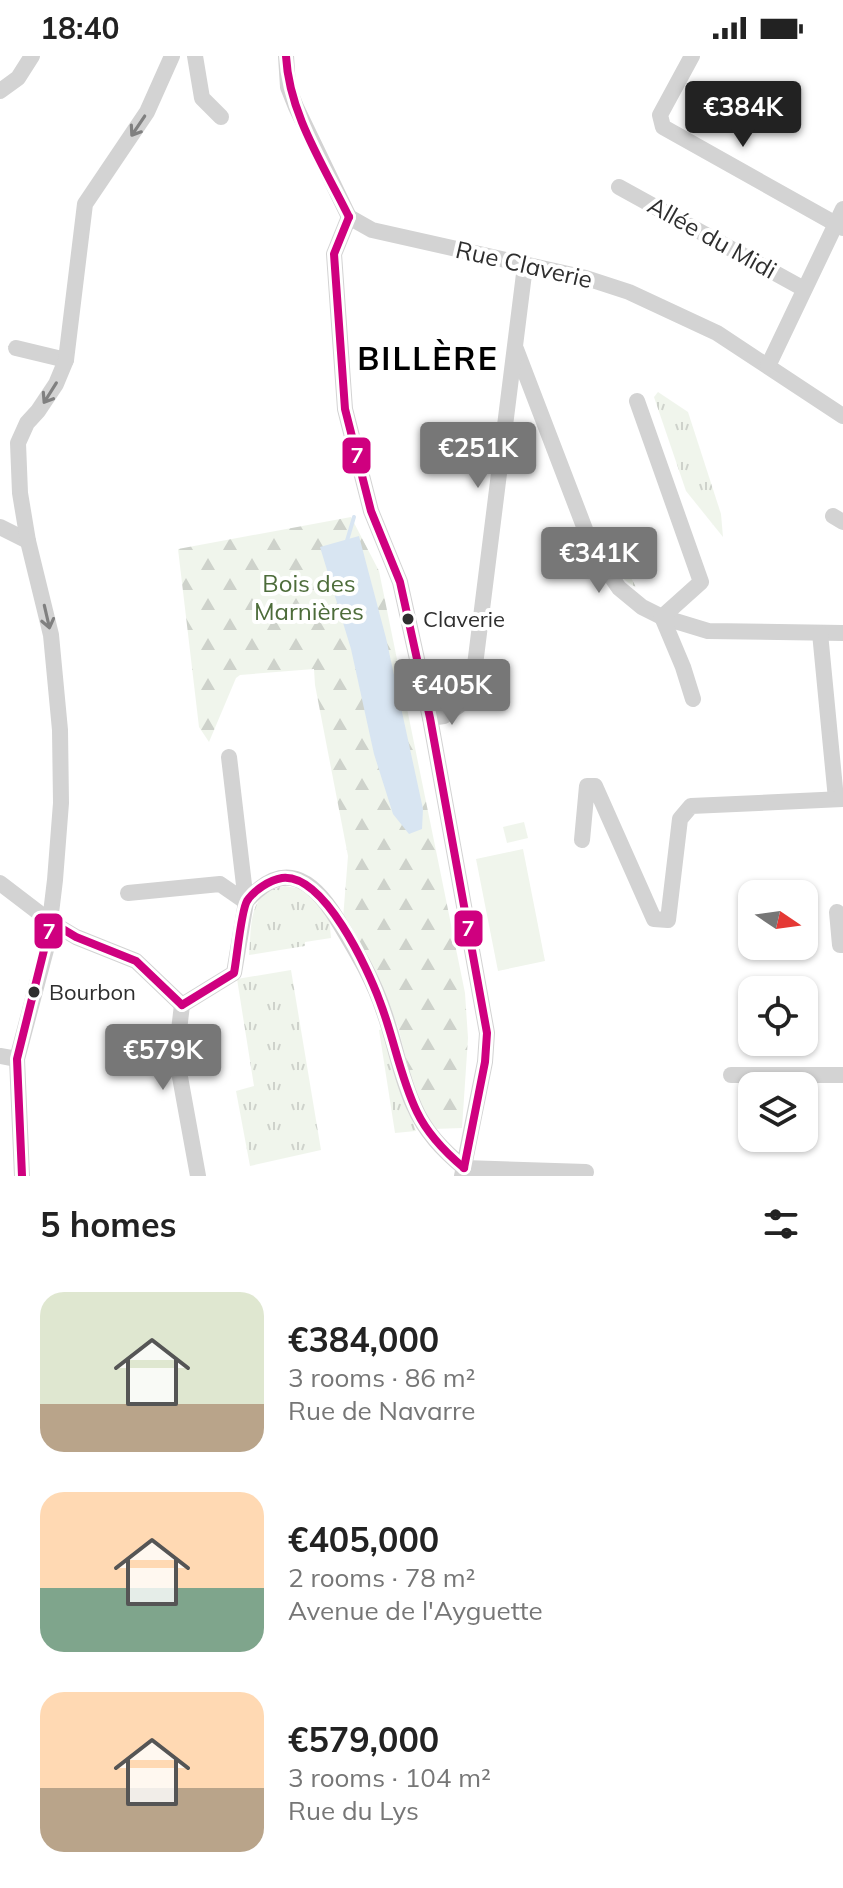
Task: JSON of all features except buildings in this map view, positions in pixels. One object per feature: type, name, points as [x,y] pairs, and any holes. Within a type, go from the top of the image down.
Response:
[{"type":"street","points":[[0,91],[18,78],[32,56]]},
{"type":"street","points":[[22,1176],[8,1057],[51,922],[61,803],[60,730],[51,635],[28,541],[20,493],[18,443],[27,423],[56,384],[66,360],[85,204],[147,112],[172,56]]},
{"type":"street","points":[[195,56],[202,98],[221,117]]},
{"type":"street","points":[[286,56],[288,87],[349,217],[334,254],[345,409],[371,511],[400,582],[430,718],[487,1033],[485,1062],[463,1172]]},
{"type":"street","points":[[692,56],[660,115],[663,127],[841,220],[768,366]]},
{"type":"street","name":"Allée du Midi","points":[[619,187],[804,289]]},
{"type":"street","name":"Rue Claverie","points":[[349,217],[372,230],[586,278],[629,292],[698,323],[843,416]]},
{"type":"street","points":[[430,718],[444,716],[471,697],[525,266]]},
{"type":"street","points":[[16,348],[66,360]]},
{"type":"street","points":[[516,349],[593,550],[619,588],[642,607],[662,617],[708,631],[843,633]]},
{"type":"street","points":[[637,401],[701,582],[662,617]]},
{"type":"street","points":[[0,527],[28,541]]},
{"type":"street","points":[[662,617],[693,699]]},
{"type":"street","points":[[582,840],[587,786],[595,786],[654,919],[668,920],[680,819],[691,806],[839,799],[820,633]]},
{"type":"street","points":[[182,1005],[234,973],[246,902],[229,757]]},
{"type":"street","points":[[246,902],[263,885],[280,878],[303,882],[319,892],[357,950],[372,981],[414,1107],[438,1147],[463,1172],[586,1172]]},
{"type":"street","points":[[0,883],[76,937],[136,961],[182,1005]]},
{"type":"street","points":[[128,893],[220,884],[246,902]]},
{"type":"street","points":[[837,912],[840,945],[843,945]]},
{"type":"street","points":[[182,1005],[176,1055],[198,1176]]},
{"type":"street","points":[[731,1075],[843,1075]]},
{"type":"green space","points":[[658,392],[688,412],[721,514],[723,537],[686,491],[654,397]]},
{"type":"green space","name":"Bois des Marnières","points":[[351,517],[379,571],[465,993],[468,1038],[462,1128],[433,1129],[415,1094],[398,1027],[385,994],[343,919],[348,856],[314,669],[240,675],[209,742],[199,727],[178,549]]},
{"type":"green space","points":[[600,528],[608,535],[636,587],[621,577],[605,555],[592,532]]},
{"type":"green space","points":[[524,822],[528,838],[507,843],[503,827]]},
{"type":"green space","points":[[523,849],[545,961],[498,971],[476,859]]},
{"type":"green space","points":[[285,886],[307,890],[329,916],[331,938],[305,942],[305,946],[249,955],[252,921],[258,902],[264,895]]},
{"type":"green space","points":[[291,970],[321,1150],[250,1166],[236,1091],[254,1086],[237,979]]},
{"type":"green space","points":[[383,1029],[416,1131],[395,1133],[379,1030]]},
{"type":"water","points":[[359,536],[386,638],[423,809],[422,829],[409,834],[393,814],[374,754],[351,649],[320,547]]},
{"type":"waterway","points":[[346,544],[354,517]]},
{"type":"transit line","name":"7","points":[[286,56],[301,119],[349,217]]},
{"type":"transit line","name":"7","points":[[349,217],[334,254],[345,409],[371,511],[400,582],[430,718],[487,1033],[485,1062],[464,1168]]},
{"type":"transit line","name":"7","points":[[182,1005],[234,973],[243,914],[250,897],[277,879],[298,881],[328,906],[355,947],[380,1002],[417,1112],[438,1143],[464,1168]]},
{"type":"transit line","name":"7","points":[[51,922],[76,937],[136,961],[182,1005]]},
{"type":"transit line","name":"7","points":[[22,1176],[17,1059],[51,922]]},
{"type":"place","name":"Claverie","points":[[408,619]]},
{"type":"place","name":"Bourbon","points":[[34,992]]},
{"type":"district","name":"BILLÈRE","points":[[428,359]]}]
